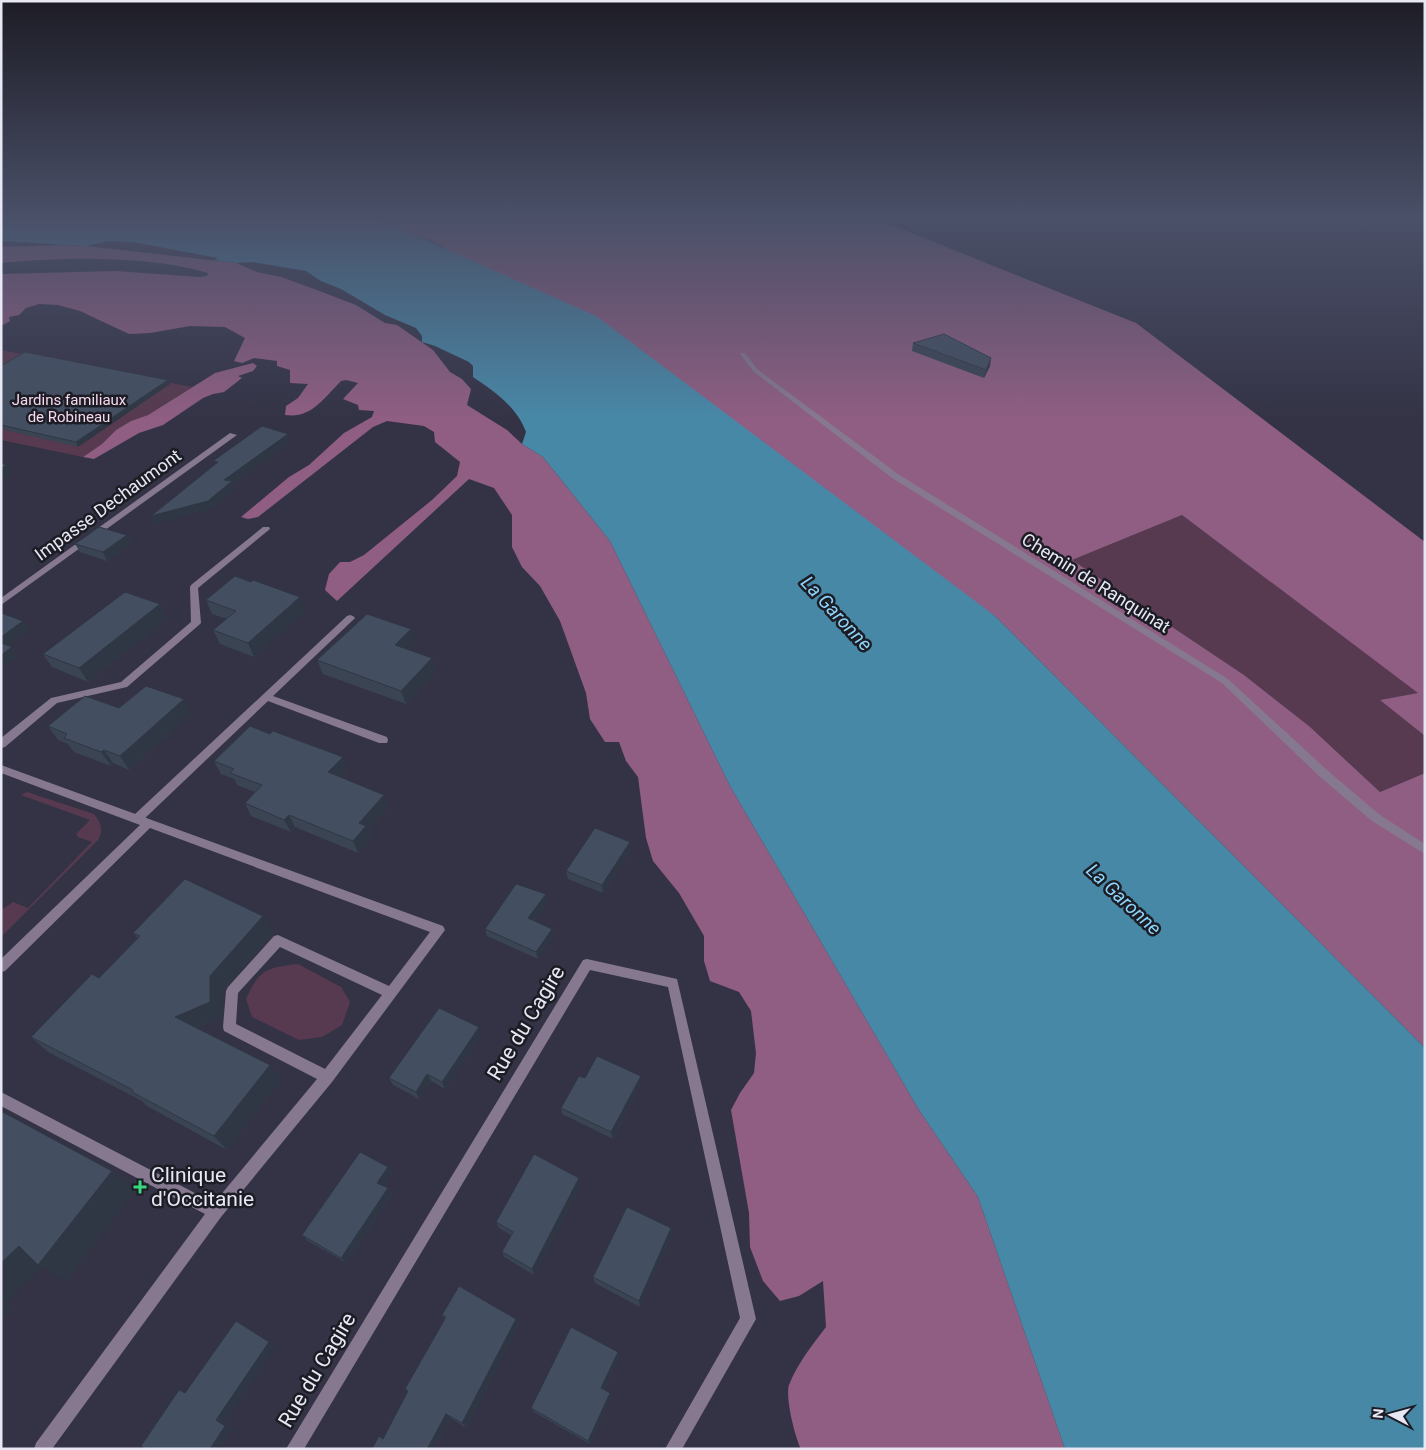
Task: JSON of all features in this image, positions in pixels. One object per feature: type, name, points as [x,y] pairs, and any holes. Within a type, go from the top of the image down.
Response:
[{"type":"street","name":"Chemin de Ranquinat","points":[[743,354],[755,370],[895,476],[1059,580],[1225,681],[1323,773],[1376,818],[1425,850]]},
{"type":"street","name":"Impasse Dechaumont","points":[[1,602],[233,435]]},
{"type":"street","points":[[1,744],[54,700],[124,685],[196,623],[194,587],[266,529]]},
{"type":"street","points":[[1,967],[266,697],[350,618]]},
{"type":"street","points":[[266,697],[383,740]]},
{"type":"street","points":[[1,769],[439,930],[327,1076],[216,1212],[42,1449]]},
{"type":"street","points":[[327,1076],[230,1027],[232,991],[278,940],[390,993]]},
{"type":"street","name":"Rue du Cagire","points":[[294,1449],[587,964],[672,983],[748,1318],[673,1449]]},
{"type":"street","points":[[1,1099],[216,1212]]},
{"type":"green space","name":"Jardins familiaux de Robineau","points":[[1,350],[192,387],[148,415],[131,421],[116,430],[102,444],[83,457],[1,440]]},
{"type":"green space","points":[[1182,515],[1419,693],[1381,700],[1425,736],[1425,773],[1380,792],[1309,726],[1244,675],[1072,560]]},
{"type":"green space","points":[[27,792],[94,814],[100,824],[101,833],[98,840],[1,937],[1,910],[13,902],[28,908],[92,842],[78,837],[76,834],[90,820],[21,795]]},
{"type":"green space","points":[[298,964],[341,987],[350,1002],[342,1025],[322,1037],[299,1040],[252,1017],[246,999],[255,981],[265,972],[279,967]]},
{"type":"shaded area","points":[[1,284],[299,284],[356,305],[385,323],[397,325],[433,350],[450,372],[462,379],[471,389],[467,405],[507,430],[522,444],[543,457],[610,541],[730,786],[919,1110],[978,1197],[1065,1449],[801,1449],[791,1417],[788,1391],[792,1377],[826,1327],[823,1281],[799,1296],[780,1301],[763,1281],[750,1247],[749,1213],[731,1110],[754,1073],[756,1053],[751,1011],[739,992],[710,981],[704,961],[704,936],[679,893],[653,861],[646,838],[638,777],[626,761],[619,742],[605,742],[590,719],[586,693],[560,621],[540,586],[522,567],[512,547],[512,515],[494,488],[469,479],[337,601],[325,590],[329,574],[340,562],[350,562],[364,555],[432,500],[457,476],[460,462],[435,442],[434,432],[424,426],[387,421],[373,427],[258,517],[248,519],[241,517],[289,477],[309,465],[344,433],[372,417],[374,411],[359,410],[358,405],[343,399],[358,383],[346,380],[341,381],[323,400],[310,410],[302,414],[285,415],[286,406],[298,398],[308,384],[290,383],[290,370],[277,366],[277,361],[254,358],[242,363],[234,361],[245,338],[225,327],[190,326],[150,333],[129,334],[80,311],[58,305],[39,304],[26,308],[19,315],[9,317],[10,321],[3,325],[1,323]]},
{"type":"shaded area","points":[[498,284],[1038,284],[1136,323],[1425,542],[1425,736],[1380,700],[1418,693],[1182,515],[1072,560],[1244,675],[1309,726],[1380,792],[1425,773],[1425,1048],[995,616]]},
{"type":"shaded area","points":[[253,363],[257,366],[253,371],[238,376],[242,378],[224,392],[203,398],[163,425],[139,433],[94,459],[83,457],[102,444],[116,430],[131,421],[148,415],[215,373]]},
{"type":"water","name":"La Garonne","points":[[328,284],[524,284],[596,316],[995,616],[1425,1048],[1425,1449],[1065,1449],[978,1197],[919,1110],[730,786],[610,541],[543,457],[522,444],[526,432],[517,415],[497,394],[473,377],[473,366],[469,362],[422,342],[422,336],[416,328],[385,315],[341,289]]},
{"type":"building","points":[[944,334],[991,358],[986,370],[913,343]]},
{"type":"building","name":"Jardins familiaux de Robineau","points":[[25,352],[168,380],[76,442],[1,425],[1,366]]},
{"type":"building","points":[[262,426],[288,434],[224,480],[232,481],[208,501],[151,516],[218,462],[213,461]]},
{"type":"building","points":[[99,527],[127,535],[103,552],[75,544]]},
{"type":"building","points":[[235,576],[251,582],[253,580],[300,597],[248,643],[213,630],[236,611],[206,600]]},
{"type":"building","points":[[125,592],[160,604],[79,668],[43,654]]},
{"type":"building","points":[[1,613],[23,621],[1,637]]},
{"type":"building","points":[[367,614],[411,629],[395,645],[432,658],[401,691],[317,660]]},
{"type":"building","points":[[1,643],[12,647],[1,655]]},
{"type":"building","points":[[146,686],[184,699],[120,756],[104,750],[101,752],[64,738],[67,734],[48,726],[85,696],[119,708]]},
{"type":"building","points":[[250,726],[270,734],[273,731],[343,757],[328,772],[384,795],[359,823],[366,826],[353,841],[289,815],[284,820],[245,803],[262,785],[230,773],[234,769],[214,761]]},
{"type":"building","points":[[595,828],[630,842],[602,885],[566,871]]},
{"type":"building","points":[[185,879],[263,916],[210,976],[210,1002],[175,1017],[270,1065],[214,1136],[132,1092],[133,1090],[31,1037],[92,974],[99,978],[140,936],[133,933]]},
{"type":"building","points":[[516,884],[546,894],[528,918],[552,929],[536,952],[485,929]]},
{"type":"building","points":[[439,1008],[479,1027],[442,1082],[427,1074],[416,1092],[389,1078]]},
{"type":"building","points":[[597,1056],[641,1076],[611,1132],[561,1108],[579,1076],[585,1078]]},
{"type":"building","points":[[1,1111],[112,1171],[38,1265],[19,1246],[1,1263]]},
{"type":"building","points":[[360,1152],[388,1167],[377,1183],[388,1188],[341,1258],[302,1235]]},
{"type":"building","points":[[534,1154],[579,1178],[532,1269],[502,1252],[513,1232],[496,1222]]},
{"type":"building","points":[[627,1207],[671,1228],[639,1301],[593,1277]]},
{"type":"building","points":[[459,1286],[516,1319],[462,1423],[446,1414],[427,1449],[372,1449],[379,1436],[383,1439],[408,1391],[405,1389],[446,1317],[442,1315]]},
{"type":"building","points":[[236,1321],[269,1342],[216,1420],[225,1426],[210,1449],[145,1449],[141,1446],[179,1390],[185,1393]]},
{"type":"building","points":[[571,1327],[618,1352],[601,1388],[610,1393],[588,1441],[531,1408]]},
{"type":"place","name":"Clinique d'Occitanie","points":[[140,1187]]}]
